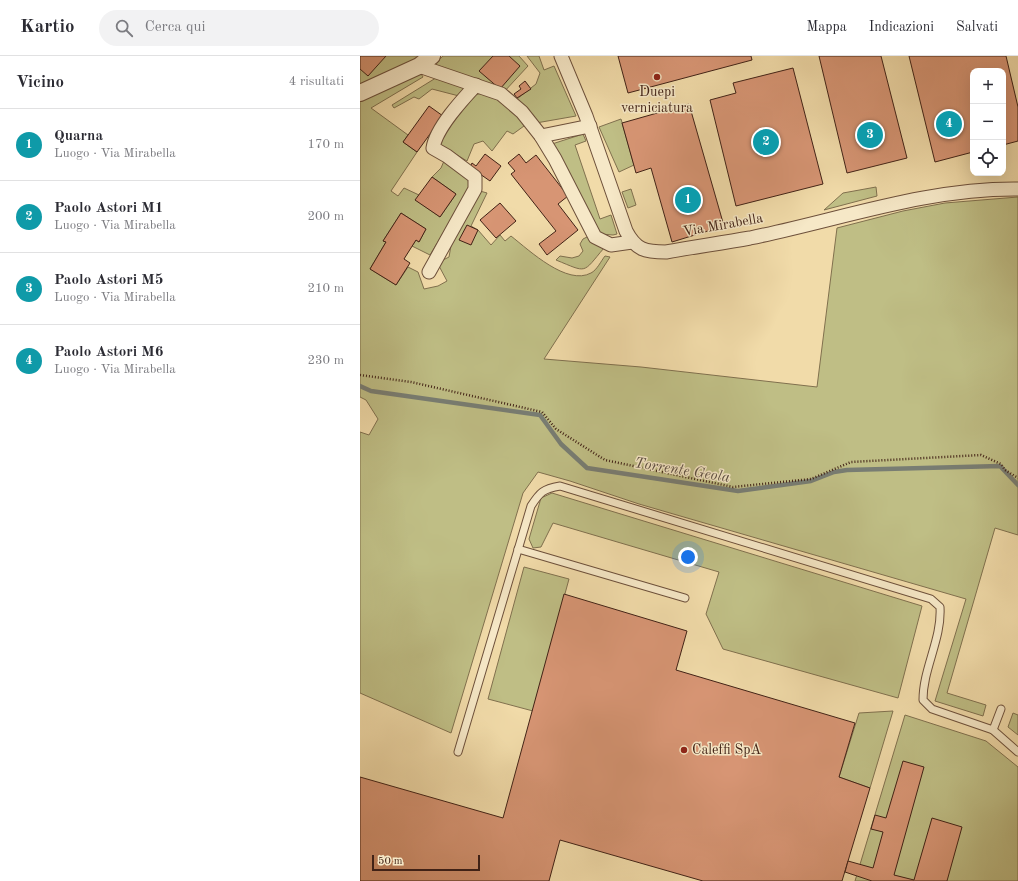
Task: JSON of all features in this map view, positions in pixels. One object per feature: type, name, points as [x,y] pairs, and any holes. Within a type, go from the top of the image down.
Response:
[{"type":"street","points":[[360,93],[419,66],[432,56]]},
{"type":"street","points":[[419,66],[501,94],[522,112],[541,136],[595,237],[611,245],[632,242],[626,231],[590,126],[561,56]]},
{"type":"street","points":[[429,272],[475,189],[475,177],[447,156],[433,148],[434,140],[462,100],[476,85]]},
{"type":"street","points":[[541,136],[590,126]]},
{"type":"street","name":"Via Mirabella","points":[[632,242],[641,249],[652,252],[666,252],[750,238],[932,195],[992,189],[1018,189]]},
{"type":"lane","points":[[458,752],[531,506],[538,495],[547,488],[560,486],[931,599],[940,607],[941,619],[923,686],[923,700],[932,709],[993,730],[1018,752]]},
{"type":"lane","points":[[518,549],[685,598]]},
{"type":"lane","points":[[993,730],[1001,709]]},
{"type":"path","points":[[360,375],[411,382],[542,412],[556,429],[605,460],[733,487],[811,479],[851,462],[981,455],[1001,464],[1005,470],[1018,478]]},
{"type":"shaded area","points":[[360,56],[422,56],[360,86]]},
{"type":"shaded area","points":[[443,56],[519,56],[528,66],[503,93],[431,67]]},
{"type":"shaded area","points":[[527,56],[539,56],[544,70],[554,66],[576,116],[536,123],[517,99],[536,84],[540,73]]},
{"type":"shaded area","points":[[420,72],[423,77],[371,108],[408,135],[403,142],[417,152],[391,191],[398,196],[404,188],[419,195],[416,200],[440,217],[456,194],[432,177],[441,168],[444,161],[468,176],[469,190],[430,255],[412,246],[416,240],[419,242],[426,229],[401,213],[383,241],[386,242],[370,269],[396,285],[408,267],[418,272],[424,289],[438,286],[447,281],[439,266],[441,261],[449,257],[452,240],[480,191],[487,193],[471,226],[478,230],[491,245],[500,235],[505,241],[511,236],[538,258],[560,271],[571,275],[581,276],[591,273],[597,268],[605,256],[610,257],[544,359],[641,367],[817,387],[837,228],[903,211],[945,203],[1018,197],[1018,535],[995,528],[947,693],[986,705],[983,716],[935,701],[966,599],[639,504],[538,472],[523,493],[451,733],[360,693],[360,432],[369,435],[378,419],[366,400],[360,397],[360,100]]},
{"type":"shaded area","points":[[439,76],[467,87],[459,96],[432,89],[419,99],[414,97],[394,108],[392,105]]},
{"type":"shaded area","points":[[482,93],[498,97],[522,120],[524,126],[513,134],[507,131],[492,151],[483,141],[474,144],[467,161],[439,144],[443,134],[475,95]]},
{"type":"shaded area","points":[[621,119],[634,165],[619,172],[599,127]]},
{"type":"shaded area","points":[[583,134],[586,141],[575,145],[600,219],[611,215],[617,234],[600,234],[552,144]]},
{"type":"shaded area","points":[[876,187],[877,196],[824,210],[843,193]]},
{"type":"shaded area","points":[[631,189],[636,205],[628,208],[622,192]]},
{"type":"shaded area","points":[[587,237],[604,248],[588,267],[579,269],[556,260],[560,256],[572,258],[579,256],[583,251],[580,244],[583,239]]},
{"type":"shaded area","points":[[552,493],[922,606],[898,698],[723,649],[706,614],[719,572],[553,523],[541,547],[533,548],[529,539],[541,498]]},
{"type":"shaded area","points":[[524,567],[569,579],[533,711],[488,699]]},
{"type":"shaded area","points":[[893,711],[870,788],[839,777],[859,713]]},
{"type":"shaded area","points":[[1013,713],[1018,715],[1018,735],[1008,727]]},
{"type":"shaded area","points":[[905,715],[986,741],[1018,767],[1018,881],[855,881]]},
{"type":"building","points":[[360,56],[386,56],[368,76],[360,69]]},
{"type":"building","points":[[493,56],[509,56],[520,66],[500,89],[479,71]]},
{"type":"building","name":"Duepi verniciatura","points":[[618,56],[751,56],[752,60],[628,93]]},
{"type":"building","points":[[819,56],[881,56],[907,158],[847,173]]},
{"type":"building","points":[[909,56],[1006,56],[1018,107],[1018,141],[1006,144],[1006,68],[970,68],[970,153],[935,162]]},
{"type":"building","points":[[793,68],[823,184],[736,206],[710,100],[736,93],[733,83]]},
{"type":"building","points":[[525,81],[531,89],[517,98],[514,94],[521,89],[519,86]]},
{"type":"building","points":[[689,104],[724,226],[672,242],[651,168],[636,173],[622,123]]},
{"type":"building","points":[[429,106],[443,116],[417,152],[403,142]]},
{"type":"building","points":[[485,154],[501,166],[490,181],[470,167],[472,163],[476,166]]},
{"type":"building","points":[[519,154],[526,163],[536,155],[568,196],[558,204],[578,230],[547,255],[539,244],[556,231],[511,174],[515,171],[508,163]]},
{"type":"building","points":[[432,177],[456,194],[440,217],[415,200]]},
{"type":"building","points":[[500,203],[516,221],[496,238],[480,220]]},
{"type":"building","points":[[401,213],[426,229],[419,242],[416,240],[404,259],[410,263],[396,285],[370,269],[386,242],[383,241]]},
{"type":"building","points":[[467,225],[478,230],[471,245],[459,240]]},
{"type":"building","name":"Caleffi SpA","points":[[564,594],[687,631],[676,670],[855,723],[839,777],[870,788],[842,881],[703,881],[560,840],[549,881],[360,881],[360,777],[503,818]]},
{"type":"building","points":[[903,761],[924,767],[894,875],[914,880],[932,818],[962,827],[947,881],[872,881],[845,872],[848,861],[873,868],[883,832],[871,829],[875,815],[886,818]]},
{"type":"waterway","name":"Torrente Geola","points":[[360,386],[371,391],[540,415],[561,444],[587,468],[738,491],[811,481],[834,472],[847,470],[1000,466],[1018,485]]},
{"type":"place","name":"Duepi verniciatura","points":[[657,77]]},
{"type":"place","name":"Paolo Astori M6","points":[[949,124]]},
{"type":"place","name":"Paolo Astori M5","points":[[870,135]]},
{"type":"place","name":"Paolo Astori M1","points":[[766,142]]},
{"type":"place","name":"Quarna","points":[[688,200]]},
{"type":"place","name":"Caleffi SpA","points":[[684,750]]}]
